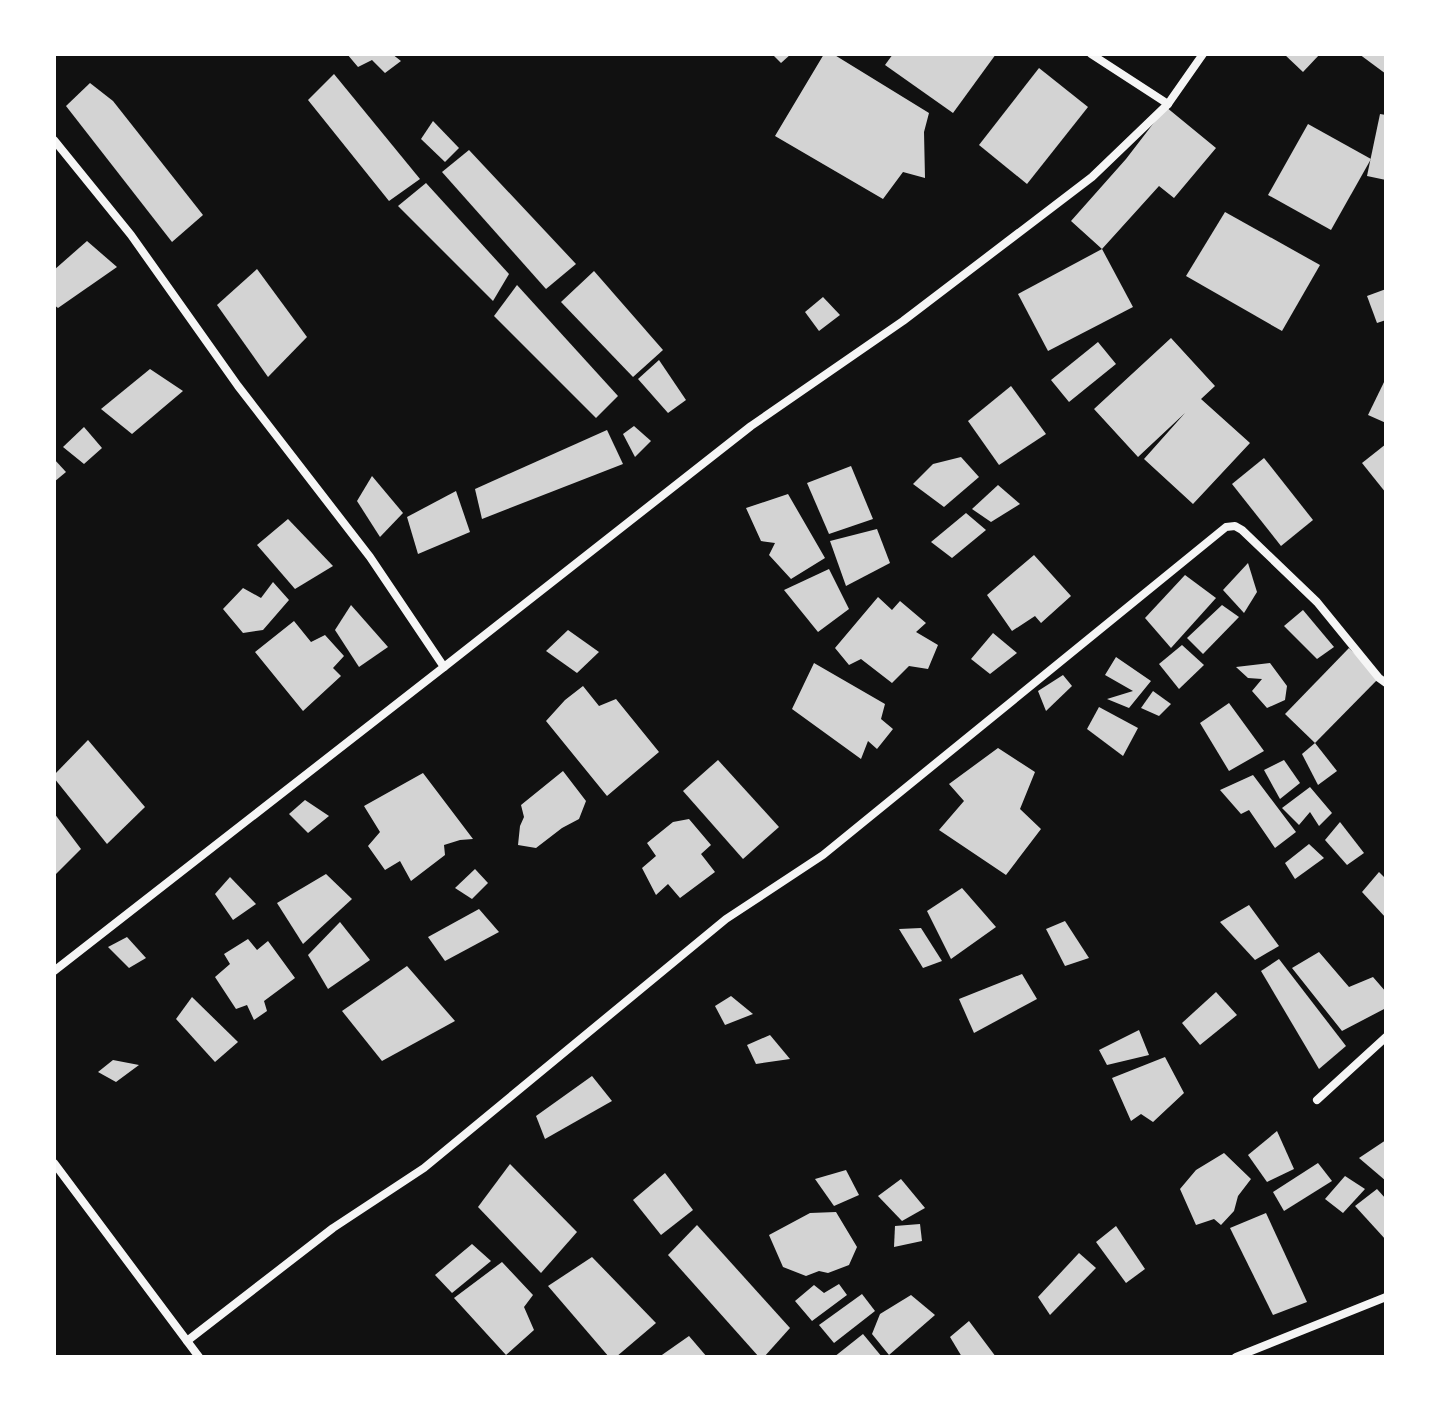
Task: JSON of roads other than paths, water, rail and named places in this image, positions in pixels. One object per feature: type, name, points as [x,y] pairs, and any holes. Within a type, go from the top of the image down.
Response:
[{"type":"street","points":[[1091,54],[1168,104]]},
{"type":"street","points":[[54,971],[751,426],[903,321],[1092,177],[1168,104],[1203,54]]},
{"type":"street","points":[[54,140],[131,235],[238,386],[370,557],[444,667]]},
{"type":"street","points":[[187,1341],[333,1228],[424,1168],[726,919],[823,855],[1222,529],[1235,526],[1242,530],[1317,602],[1386,683]]},
{"type":"street","points":[[1317,1100],[1386,1037]]},
{"type":"street","points":[[54,1163],[199,1357]]},
{"type":"street","points":[[1236,1357],[1386,1297]]}]
